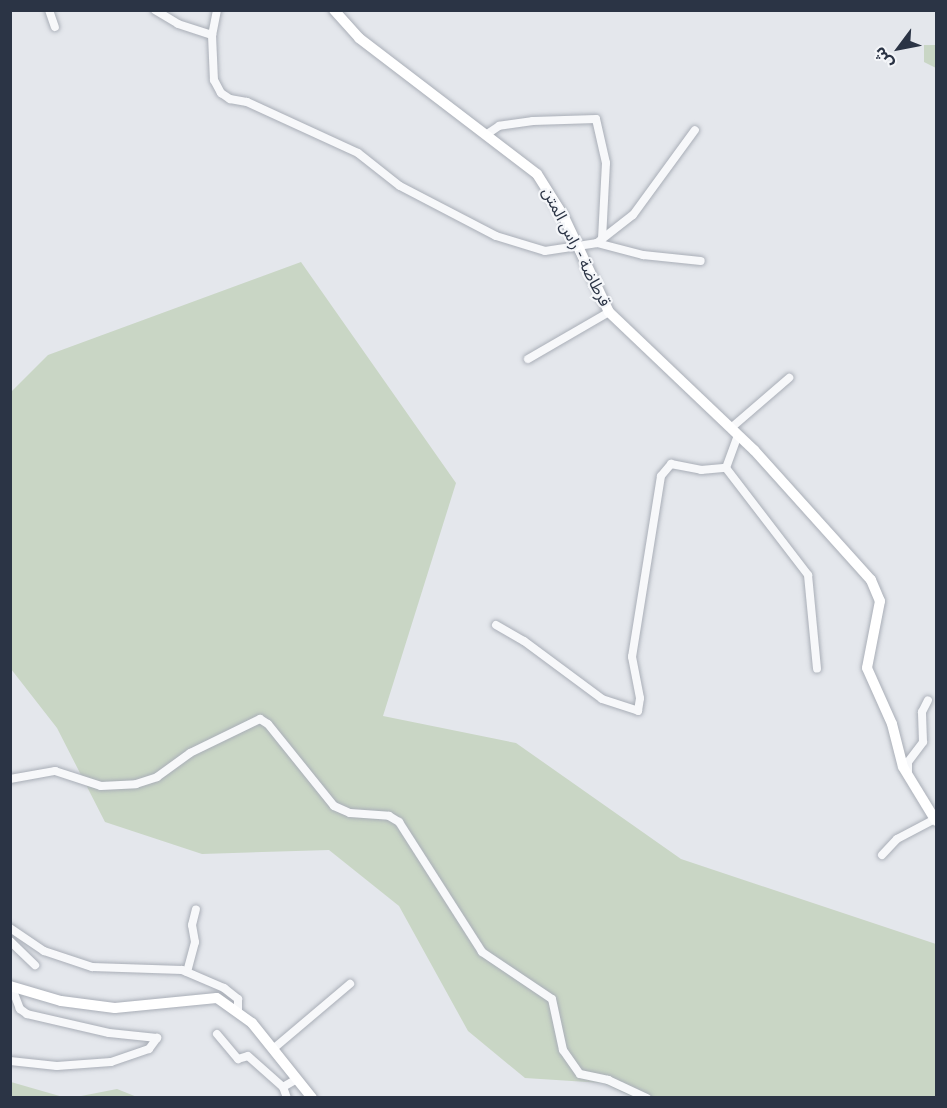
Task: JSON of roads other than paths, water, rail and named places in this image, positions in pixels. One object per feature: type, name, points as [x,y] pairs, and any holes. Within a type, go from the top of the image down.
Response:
[{"type":"main road","name":"قرطاضة - راس المتن","points":[[334,10],[359,38],[537,174],[577,245],[609,312],[754,450],[878,592],[880,601],[867,668],[892,724],[909,779],[936,820]]},
{"type":"main road","points":[[11,986],[87,1006],[136,1008],[201,998],[217,998],[252,1023],[312,1098]]},
{"type":"street","points":[[49,10],[55,27]]},
{"type":"street","points":[[155,10],[178,24],[212,35]]},
{"type":"street","points":[[217,10],[212,35],[214,80],[221,93],[230,99],[247,102],[357,153],[400,186],[496,236],[545,251],[600,241],[643,255],[701,261]]},
{"type":"street","points":[[487,134],[499,126],[532,121],[596,119],[606,163],[600,241]]},
{"type":"street","points":[[600,241],[633,215],[695,130]]},
{"type":"street","points":[[528,360],[609,312]]},
{"type":"street","points":[[726,468],[735,431],[789,378]]},
{"type":"street","points":[[496,625],[524,641],[602,699],[638,711],[640,698],[632,657],[661,476],[671,464],[701,470],[726,468]]},
{"type":"street","points":[[726,468],[808,575],[817,669]]},
{"type":"street","points":[[909,779],[908,762],[923,742],[922,712],[928,700]]},
{"type":"street","points":[[10,779],[55,771],[100,786],[136,784],[157,777],[190,753],[260,719],[268,724],[334,806],[350,813],[389,816],[399,822],[482,952],[552,999],[563,1050],[580,1074],[608,1080],[647,1098]]},
{"type":"street","points":[[882,855],[897,838],[936,820]]},
{"type":"street","points":[[187,972],[195,942],[192,924],[196,909]]},
{"type":"street","points":[[10,928],[44,951],[92,967],[187,972],[224,988],[238,999],[238,1011]]},
{"type":"street","points":[[10,940],[35,965]]},
{"type":"street","points":[[273,1049],[350,984]]},
{"type":"street","points":[[10,1061],[57,1065],[111,1062],[149,1049],[157,1038],[109,1033],[27,1014],[20,1009],[11,986]]},
{"type":"street","points":[[217,1034],[238,1059],[248,1056],[283,1087],[287,1098]]},
{"type":"street","points":[[283,1087],[297,1079]]}]
